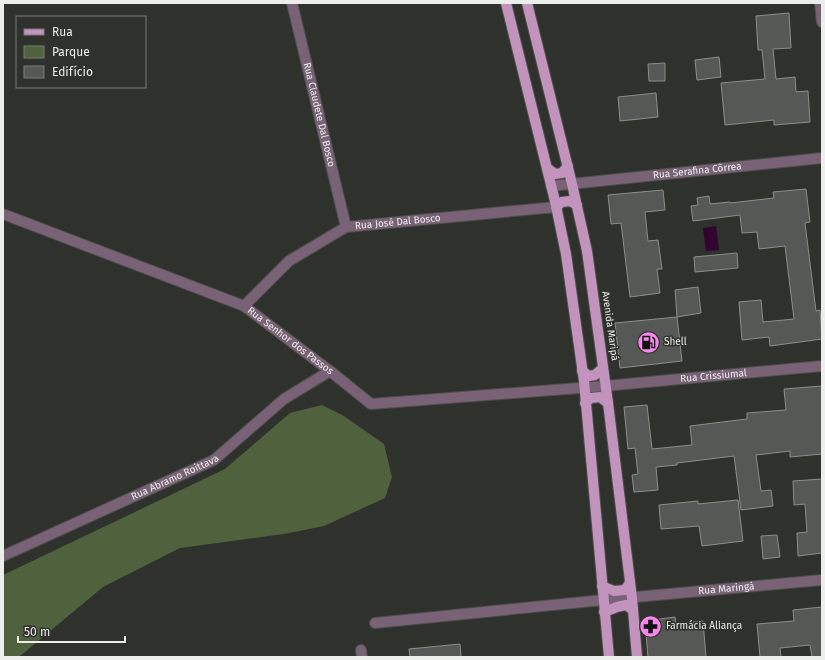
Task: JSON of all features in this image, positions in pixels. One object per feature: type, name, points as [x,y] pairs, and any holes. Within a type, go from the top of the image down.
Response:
[{"type":"main road","points":[[506,3],[547,168],[566,254],[584,387],[609,657]]},
{"type":"main road","name":"Avenida Maripá","points":[[527,3],[568,166],[587,251],[608,403],[632,598],[637,657]]},
{"type":"main road","points":[[547,168],[555,174],[562,173],[568,166]]},
{"type":"main road","points":[[556,207],[562,202],[570,201],[577,205]]},
{"type":"main road","points":[[582,371],[588,376],[595,375],[603,368]]},
{"type":"main road","points":[[585,403],[591,398],[600,397],[608,403]]},
{"type":"main road","points":[[602,586],[614,591],[625,590],[630,584]]},
{"type":"main road","points":[[604,612],[617,606],[626,605],[633,610]]},
{"type":"street","name":"Rua Claudete Dal Bosco","points":[[292,3],[346,227]]},
{"type":"street","points":[[820,3],[822,22]]},
{"type":"street","name":"Rua Serafina Côrrea","points":[[551,186],[822,158]]},
{"type":"street","name":"Rua José Dal Bosco","points":[[244,306],[289,261],[346,227],[556,207]]},
{"type":"street","name":"Rua Senhor dos Passos","points":[[3,214],[244,306],[372,404],[584,387]]},
{"type":"street","name":"Rua Crissiumal","points":[[584,387],[822,366]]},
{"type":"street","name":"Rua Abramo Roittava","points":[[3,556],[214,460],[284,399],[330,371]]},
{"type":"street","name":"Rua Maringá","points":[[375,623],[822,580]]},
{"type":"green space","points":[[322,405],[344,416],[384,444],[392,477],[385,498],[324,526],[284,534],[180,548],[103,587],[19,657],[3,657],[3,575],[225,469],[290,413]]},
{"type":"shaded area","points":[[716,226],[719,250],[706,251],[703,228]]},
{"type":"building","points":[[789,13],[791,48],[773,49],[776,79],[795,77],[796,92],[808,91],[810,122],[774,125],[774,120],[725,125],[721,83],[765,79],[762,50],[758,50],[756,16]]},
{"type":"building","points":[[719,57],[721,77],[697,80],[695,60]]},
{"type":"building","points":[[665,63],[665,81],[649,81],[648,64]]},
{"type":"building","points":[[656,93],[658,117],[620,121],[618,97]]},
{"type":"building","points":[[806,189],[810,222],[805,223],[816,311],[820,310],[822,339],[770,346],[769,337],[742,340],[739,302],[761,300],[763,322],[794,319],[785,246],[759,249],[757,232],[742,233],[740,215],[693,221],[691,206],[698,205],[697,198],[709,196],[710,204],[730,203],[774,198],[773,192]]},
{"type":"building","points":[[663,190],[665,210],[645,212],[648,241],[658,240],[662,269],[657,269],[660,293],[630,297],[621,223],[611,224],[608,195]]},
{"type":"building","points":[[737,253],[738,268],[695,272],[694,257]]},
{"type":"building","points":[[698,287],[701,313],[677,317],[675,290]]},
{"type":"building","name":"Shell","points":[[677,317],[682,361],[620,368],[615,323]]},
{"type":"building","points":[[822,386],[822,454],[790,457],[790,451],[756,455],[761,491],[771,490],[773,506],[741,510],[734,456],[656,467],[658,490],[634,492],[632,475],[638,474],[635,448],[628,449],[624,407],[647,405],[652,449],[692,445],[690,426],[747,419],[747,413],[786,410],[784,389]]},
{"type":"building","points":[[822,479],[822,553],[798,556],[797,533],[807,532],[805,504],[794,505],[793,481]]},
{"type":"building","points":[[738,500],[743,541],[702,546],[699,526],[661,529],[659,505],[698,501],[698,504]]},
{"type":"building","points":[[777,535],[780,557],[763,559],[761,536]]},
{"type":"building","points":[[822,607],[822,657],[812,657],[810,645],[780,648],[781,657],[760,657],[757,624],[794,621],[793,610]]},
{"type":"building","points":[[675,617],[676,624],[703,621],[706,657],[648,657],[645,621]]},
{"type":"building","points":[[460,644],[461,657],[410,657],[409,649]]},
{"type":"place","name":"Shell","points":[[649,342]]},
{"type":"place","name":"Farmácia Aliança","points":[[651,626]]}]
